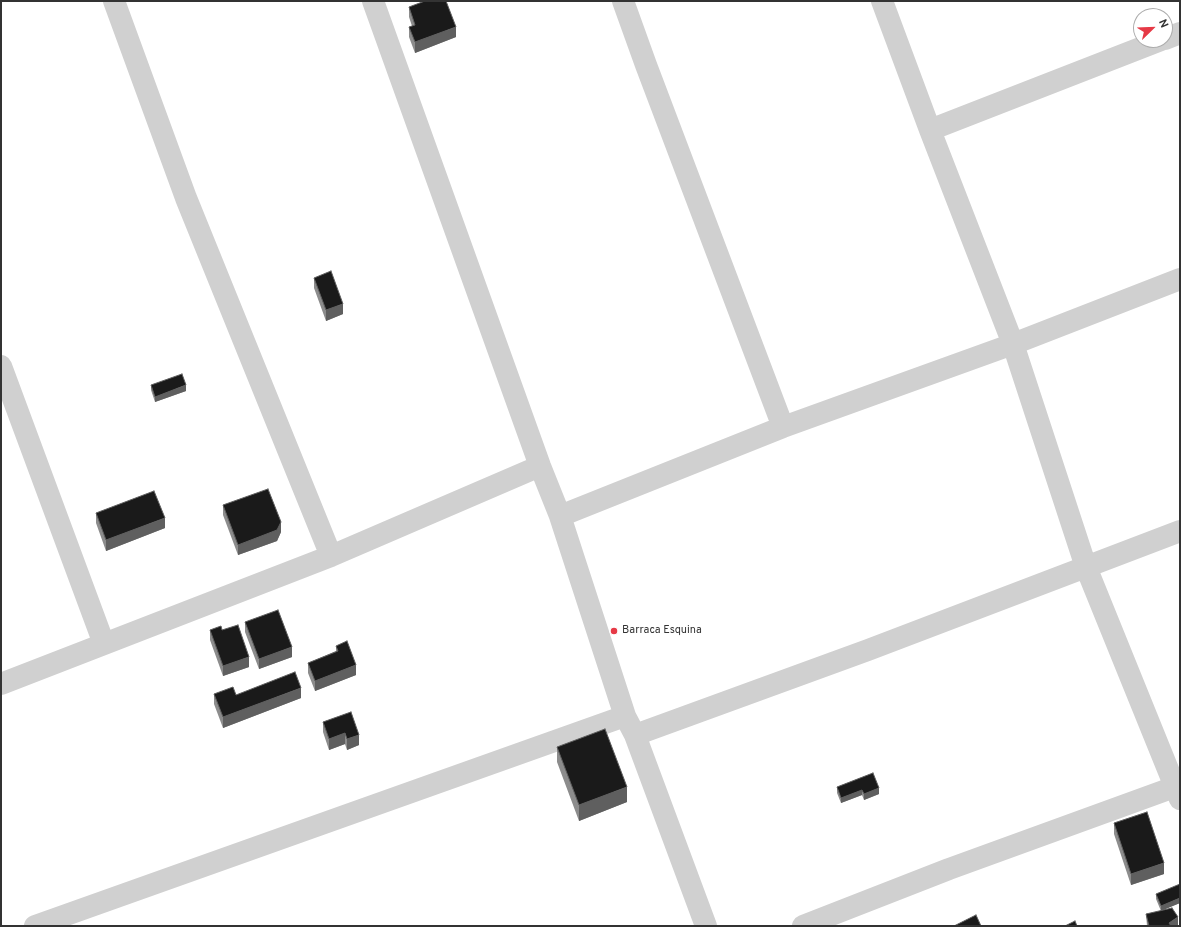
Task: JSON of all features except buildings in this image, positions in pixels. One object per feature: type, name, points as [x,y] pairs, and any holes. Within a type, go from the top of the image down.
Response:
[{"type":"street","points":[[114,1],[186,198],[331,556]]},
{"type":"street","points":[[373,1],[540,466],[560,516],[625,716],[635,735],[706,926]]},
{"type":"street","points":[[623,1],[784,427]]},
{"type":"street","points":[[803,926],[949,869],[1179,790],[1086,566],[1013,344],[882,1]]},
{"type":"street","points":[[930,130],[1140,48]]},
{"type":"street","points":[[560,516],[784,427],[1013,344],[1180,279]]},
{"type":"street","points":[[1,366],[104,644]]},
{"type":"street","points":[[1,684],[331,556],[540,466]]},
{"type":"street","points":[[635,735],[868,650],[1180,531]]},
{"type":"street","points":[[35,926],[625,716]]},
{"type":"place","name":"Barraca Esquina","points":[[614,631]]}]
